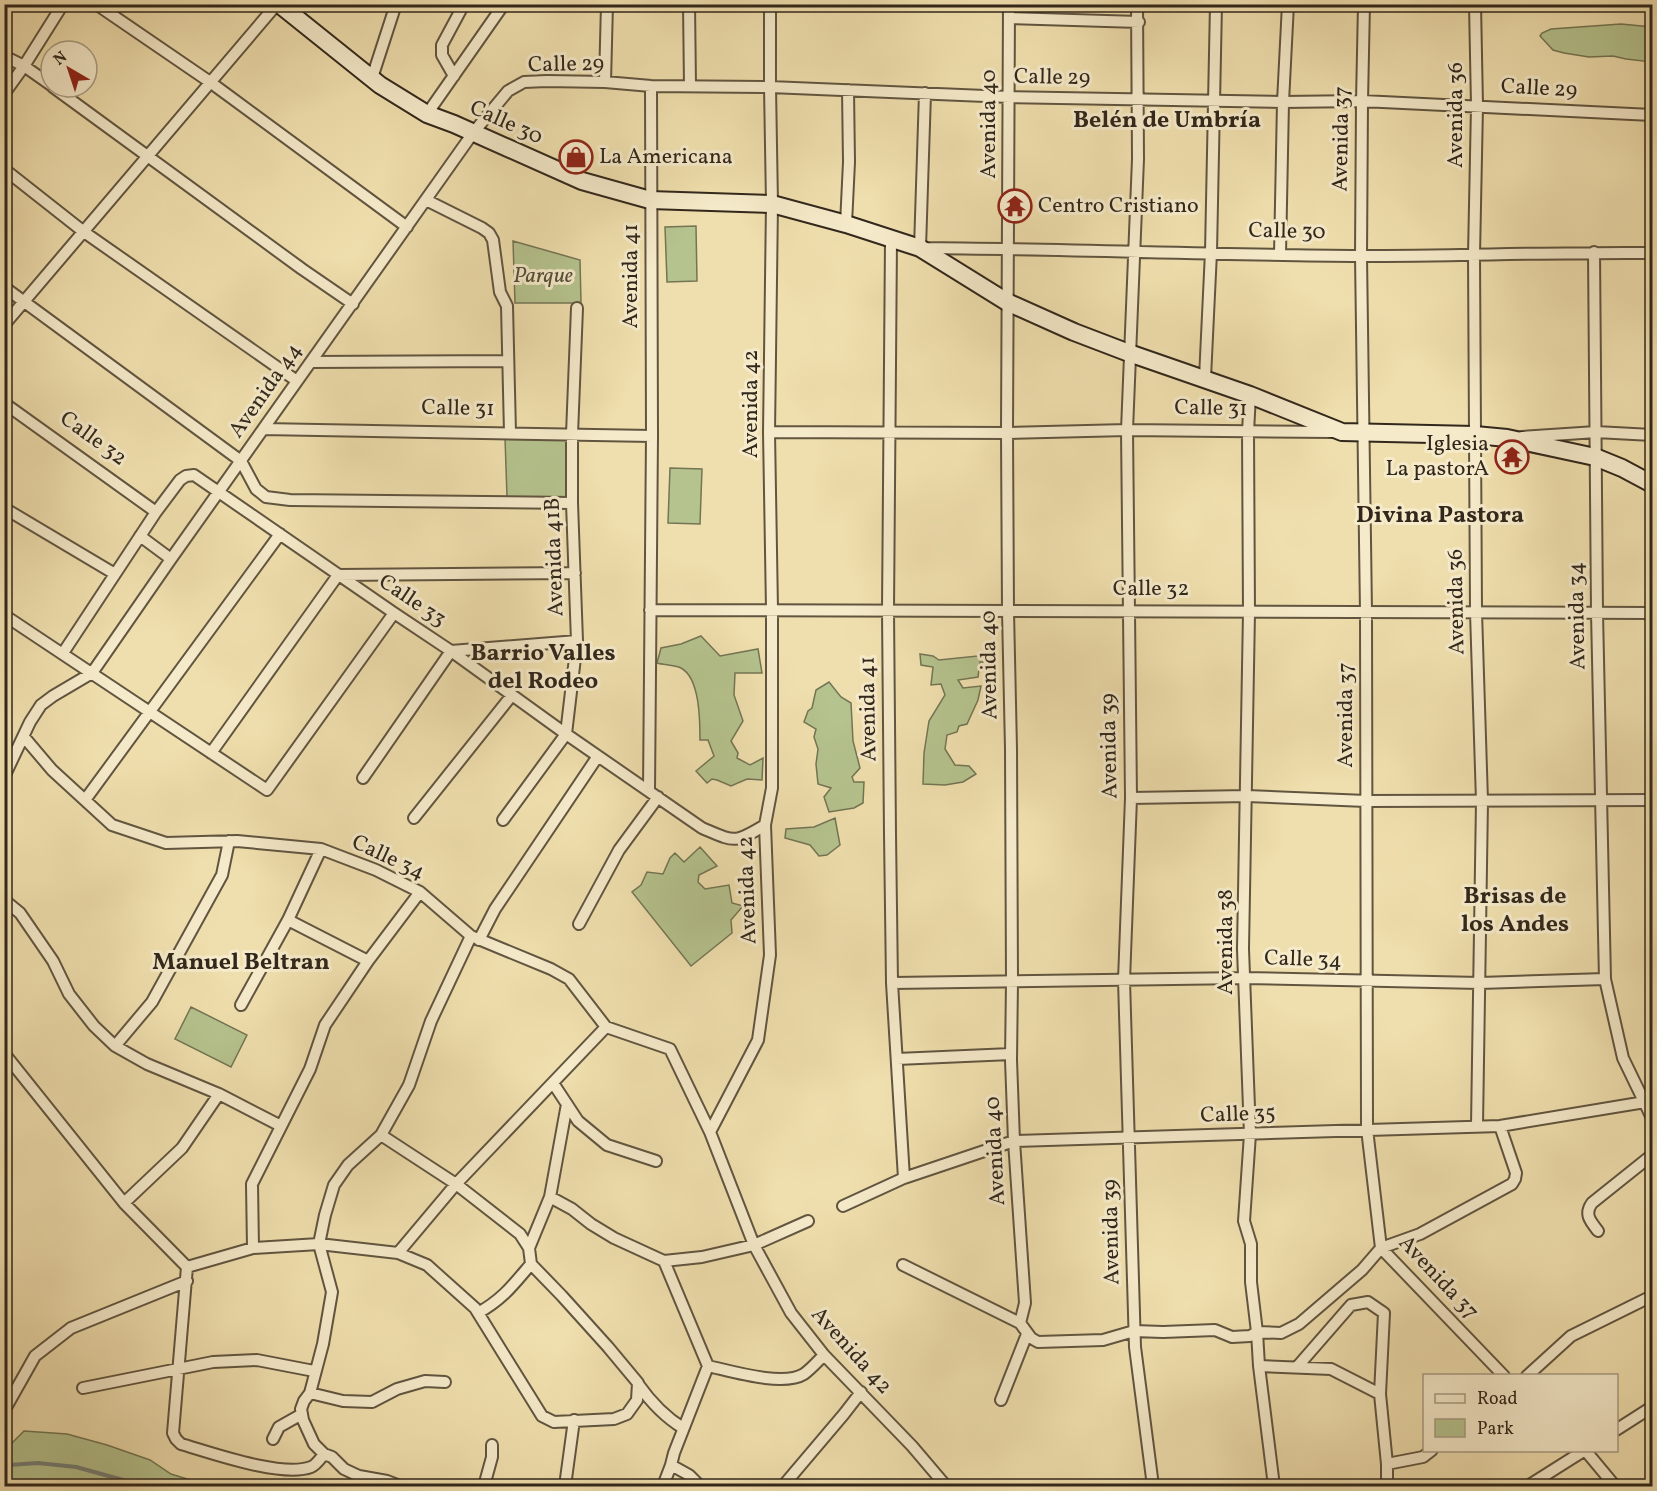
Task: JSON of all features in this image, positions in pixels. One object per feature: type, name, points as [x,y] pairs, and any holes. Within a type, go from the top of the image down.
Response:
[{"type":"main road","name":"Calle 30","points":[[278,4],[372,78],[427,114],[582,181],[651,200],[772,204],[846,224],[920,248],[1007,302],[1074,332],[1250,394],[1342,432]]},
{"type":"main road","name":"Calle 31","points":[[1342,432],[1475,435],[1507,438]]},
{"type":"main road","points":[[1507,438],[1595,458],[1622,468],[1653,484]]},
{"type":"street","points":[[4,94],[63,4]]},
{"type":"street","points":[[96,4],[210,82],[407,227]]},
{"type":"street","points":[[4,325],[278,4]]},
{"type":"street","points":[[372,78],[396,4]]},
{"type":"street","points":[[454,76],[442,55],[442,45],[464,4]]},
{"type":"street","points":[[427,114],[504,4]]},
{"type":"street","points":[[605,82],[607,4]]},
{"type":"street","points":[[689,4],[690,86]]},
{"type":"street","points":[[770,4],[772,204]]},
{"type":"street","name":"Avenida 40","points":[[1009,4],[1006,434],[1011,749],[1011,1054],[1014,1141],[1025,1303],[1020,1323]]},
{"type":"street","name":"Avenida 39","points":[[1137,4],[1139,22],[1138,159],[1127,430],[1131,798],[1124,980],[1134,1331],[1153,1486]]},
{"type":"street","points":[[1205,378],[1211,252],[1216,4]]},
{"type":"street","points":[[1280,255],[1283,102],[1288,4]]},
{"type":"street","name":"Avenida 37","points":[[1364,4],[1361,256],[1366,612],[1367,1129],[1381,1248],[1502,1374]]},
{"type":"street","name":"Avenida 36","points":[[1475,4],[1477,106],[1474,255],[1476,612],[1482,801],[1478,1126]]},
{"type":"street","points":[[1008,18],[1139,22]]},
{"type":"street","points":[[4,56],[39,77]]},
{"type":"street","name":"Calle 29","points":[[473,133],[508,91],[524,82],[605,82],[651,86],[770,87],[1138,99],[1362,101],[1653,115]]},
{"type":"street","name":"Avenida 41","points":[[651,86],[650,610],[653,794]]},
{"type":"street","points":[[846,224],[849,162],[848,90]]},
{"type":"street","points":[[920,248],[925,93]]},
{"type":"street","points":[[70,99],[353,304]]},
{"type":"street","name":"Avenida 44","points":[[92,673],[473,133]]},
{"type":"street","points":[[4,169],[84,232],[297,381]]},
{"type":"street","points":[[426,200],[482,228],[493,240],[500,292],[507,306],[510,433]]},
{"type":"street","name":"Avenida 42","points":[[772,204],[769,432],[772,788],[765,825],[770,954],[758,1040],[710,1132],[754,1245],[791,1313],[824,1355],[912,1446],[945,1486]]},
{"type":"street","name":"Avenida 41","points":[[891,240],[888,610],[892,983],[904,1178]]},
{"type":"street","name":"Calle 30","points":[[920,248],[1361,256],[1653,253]]},
{"type":"street","name":"Avenida 34","points":[[1594,252],[1597,613],[1605,978]]},
{"type":"street","points":[[4,287],[241,461],[256,489],[266,497],[290,500],[572,503]]},
{"type":"street","name":"Avenida 41B","points":[[502,820],[566,734],[577,640],[572,434],[577,308]]},
{"type":"street","points":[[311,362],[508,361]]},
{"type":"street","name":"Avenida 38","points":[[1250,394],[1247,796],[1243,949],[1250,1134],[1244,1221],[1251,1244],[1251,1282],[1274,1486]]},
{"type":"street","name":"Calle 32","points":[[4,404],[156,512]]},
{"type":"street","name":"Calle 31","points":[[263,429],[652,436]]},
{"type":"street","name":"Calle 31","points":[[769,432],[1006,434],[1127,430],[1342,432]]},
{"type":"street","name":"Calle 31","points":[[1507,438],[1596,432],[1653,435]]},
{"type":"street","name":"Calle 33","points":[[156,512],[180,480],[194,475],[451,651],[702,828],[727,839],[736,840],[745,838],[765,825]]},
{"type":"street","points":[[4,508],[115,574]]},
{"type":"street","points":[[63,653],[156,512]]},
{"type":"street","points":[[85,800],[280,534]]},
{"type":"street","points":[[140,536],[171,559]]},
{"type":"street","points":[[211,753],[339,575],[575,573]]},
{"type":"street","name":"Calle 32","points":[[650,610],[1653,613]]},
{"type":"street","points":[[4,615],[267,790],[394,613]]},
{"type":"street","points":[[363,778],[451,651],[577,640]]},
{"type":"street","points":[[4,777],[30,722],[41,705],[92,673]]},
{"type":"street","points":[[414,818],[512,695]]},
{"type":"street","name":"Calle 34","points":[[24,737],[52,770],[112,825],[166,843],[229,841],[321,849],[376,870],[420,892],[475,938],[552,969],[569,979],[606,1027]]},
{"type":"street","points":[[400,1486],[359,1476],[344,1469],[314,1444],[303,1420],[301,1409],[310,1394],[314,1371],[323,1344],[332,1292],[319,1244],[325,1215],[334,1185],[348,1165],[381,1135],[409,1085],[431,1021],[475,938],[598,756]]},
{"type":"street","points":[[579,924],[619,850],[653,794]]},
{"type":"street","points":[[1131,798],[1247,796],[1366,801],[1653,800]]},
{"type":"street","points":[[115,1046],[152,1002],[222,875],[229,841]]},
{"type":"street","points":[[241,1005],[288,920],[321,849]]},
{"type":"street","points":[[253,1248],[252,1184],[310,1069],[325,1024],[420,892]]},
{"type":"street","points":[[4,900],[20,913],[54,961],[69,994],[94,1026],[115,1046],[147,1064],[219,1094],[281,1126]]},
{"type":"street","points":[[288,920],[368,962]]},
{"type":"street","name":"Calle 34","points":[[892,983],[1244,978],[1480,983],[1605,978]]},
{"type":"street","points":[[1605,978],[1623,1058],[1653,1118]]},
{"type":"street","points":[[398,1253],[456,1184],[606,1027],[670,1049],[710,1132]]},
{"type":"street","points":[[4,1053],[124,1203],[187,1267],[173,1433],[176,1439],[181,1444],[272,1469],[302,1469],[314,1466],[324,1454]]},
{"type":"street","points":[[897,1059],[1011,1054]]},
{"type":"street","points":[[553,1083],[578,1121],[607,1145],[656,1161]]},
{"type":"street","points":[[124,1203],[182,1148],[219,1094]]},
{"type":"street","name":"Calle 35","points":[[843,1206],[904,1178],[1014,1141],[1500,1126],[1645,1102]]},
{"type":"street","points":[[529,1248],[550,1197],[567,1104]]},
{"type":"street","points":[[903,1265],[1020,1323],[1027,1334],[1038,1342],[1103,1340],[1134,1331],[1215,1330],[1232,1337],[1250,1336],[1257,1332],[1281,1333],[1299,1324],[1362,1270],[1381,1248],[1420,1234],[1512,1184],[1516,1173],[1500,1126]]},
{"type":"street","points":[[381,1135],[456,1184],[520,1234],[529,1248],[531,1264],[593,1330],[645,1394],[664,1414],[683,1428]]},
{"type":"street","points":[[1598,1231],[1588,1218],[1588,1209],[1592,1203],[1653,1155]]},
{"type":"street","points":[[550,1197],[614,1238],[664,1260],[702,1257],[754,1245],[808,1221]]},
{"type":"street","points":[[187,1267],[253,1248],[319,1244],[398,1253],[428,1264],[475,1308],[542,1416],[554,1422],[614,1419],[627,1414],[638,1400],[638,1383]]},
{"type":"street","points":[[663,1486],[708,1366],[664,1260]]},
{"type":"street","points":[[478,1313],[510,1290],[531,1264]]},
{"type":"street","points":[[4,1412],[35,1356],[71,1328],[187,1281]]},
{"type":"street","points":[[1529,1374],[1571,1336],[1653,1296]]},
{"type":"street","points":[[1297,1367],[1351,1305],[1368,1302],[1384,1313],[1380,1394],[1388,1464],[1387,1486]]},
{"type":"street","points":[[1001,1400],[1027,1334]]},
{"type":"street","points":[[708,1366],[768,1379],[791,1378],[802,1375],[824,1355]]},
{"type":"street","points":[[84,1388],[213,1362],[257,1360],[314,1371]]},
{"type":"street","points":[[1259,1366],[1331,1369],[1380,1394]]},
{"type":"street","points":[[310,1394],[343,1401],[372,1401],[397,1389],[425,1381],[445,1382]]},
{"type":"street","points":[[783,1486],[861,1392]]},
{"type":"street","points":[[1618,1429],[1653,1407]]},
{"type":"street","points":[[273,1439],[279,1427],[302,1413]]},
{"type":"street","points":[[565,1486],[574,1420]]},
{"type":"street","points":[[484,1486],[492,1457],[492,1445]]},
{"type":"street","points":[[1388,1464],[1423,1457],[1429,1452]]},
{"type":"street","points":[[1528,1486],[1582,1452]]},
{"type":"street","points":[[1587,1452],[1615,1486]]},
{"type":"street","points":[[671,1465],[689,1475],[700,1486]]},
{"type":"green space","points":[[1621,24],[1652,27],[1652,62],[1613,56],[1589,57],[1564,53],[1553,50],[1540,36],[1551,29]]},
{"type":"green space","points":[[696,226],[697,281],[667,282],[665,227]]},
{"type":"green space","name":"Parque","points":[[513,241],[580,260],[581,303],[515,303]]},
{"type":"green space","points":[[570,436],[568,500],[507,497],[505,438]]},
{"type":"green space","points":[[670,468],[702,469],[700,524],[668,523]]},
{"type":"green space","points":[[701,636],[720,656],[758,649],[762,673],[735,673],[734,695],[743,721],[731,741],[738,753],[737,758],[750,765],[763,758],[762,780],[747,779],[731,786],[712,779],[707,783],[696,771],[714,756],[708,740],[700,740],[698,701],[692,681],[681,668],[657,663],[661,648],[681,644]]},
{"type":"green space","points":[[920,654],[933,656],[939,660],[987,655],[987,662],[980,662],[978,677],[958,680],[963,688],[981,686],[978,700],[967,724],[959,726],[957,732],[947,735],[945,749],[955,765],[969,766],[976,774],[963,782],[945,785],[923,784],[924,753],[929,721],[945,695],[941,684],[931,685],[933,667],[921,665]]},
{"type":"green space","points":[[829,682],[841,697],[851,703],[853,741],[860,768],[852,777],[854,782],[864,782],[863,803],[854,808],[829,812],[824,797],[831,788],[818,784],[816,764],[818,749],[814,737],[816,729],[804,722],[808,711],[812,708],[816,690]]},
{"type":"green space","points":[[835,818],[840,845],[827,855],[819,856],[810,845],[785,838],[786,829],[814,827]]},
{"type":"green space","points":[[700,847],[717,866],[699,875],[698,882],[705,889],[729,885],[732,903],[743,906],[731,920],[732,933],[691,966],[632,892],[641,885],[647,872],[663,874],[670,858],[675,853],[684,862]]},
{"type":"green space","points":[[191,1007],[247,1035],[231,1067],[175,1039]]},
{"type":"green space","points":[[24,1431],[67,1434],[107,1445],[150,1460],[171,1474],[210,1486],[5,1486],[5,1441],[10,1445]]},
{"type":"waterway","points":[[4,1467],[38,1463],[76,1467],[145,1486]]},
{"type":"place","name":"La Americana","points":[[576,157]]},
{"type":"place","name":"Centro Cristiano","points":[[1015,206]]},
{"type":"place","name":"Iglesia La pastorA","points":[[1512,457]]},
{"type":"district","name":"Belén de Umbría","points":[[1167,121]]},
{"type":"district","name":"Divina Pastora","points":[[1440,516]]},
{"type":"district","name":"Barrio Valles del Rodeo","points":[[543,668]]},
{"type":"district","name":"Brisas de los Andes","points":[[1515,911]]},
{"type":"district","name":"Manuel Beltran","points":[[241,963]]}]
